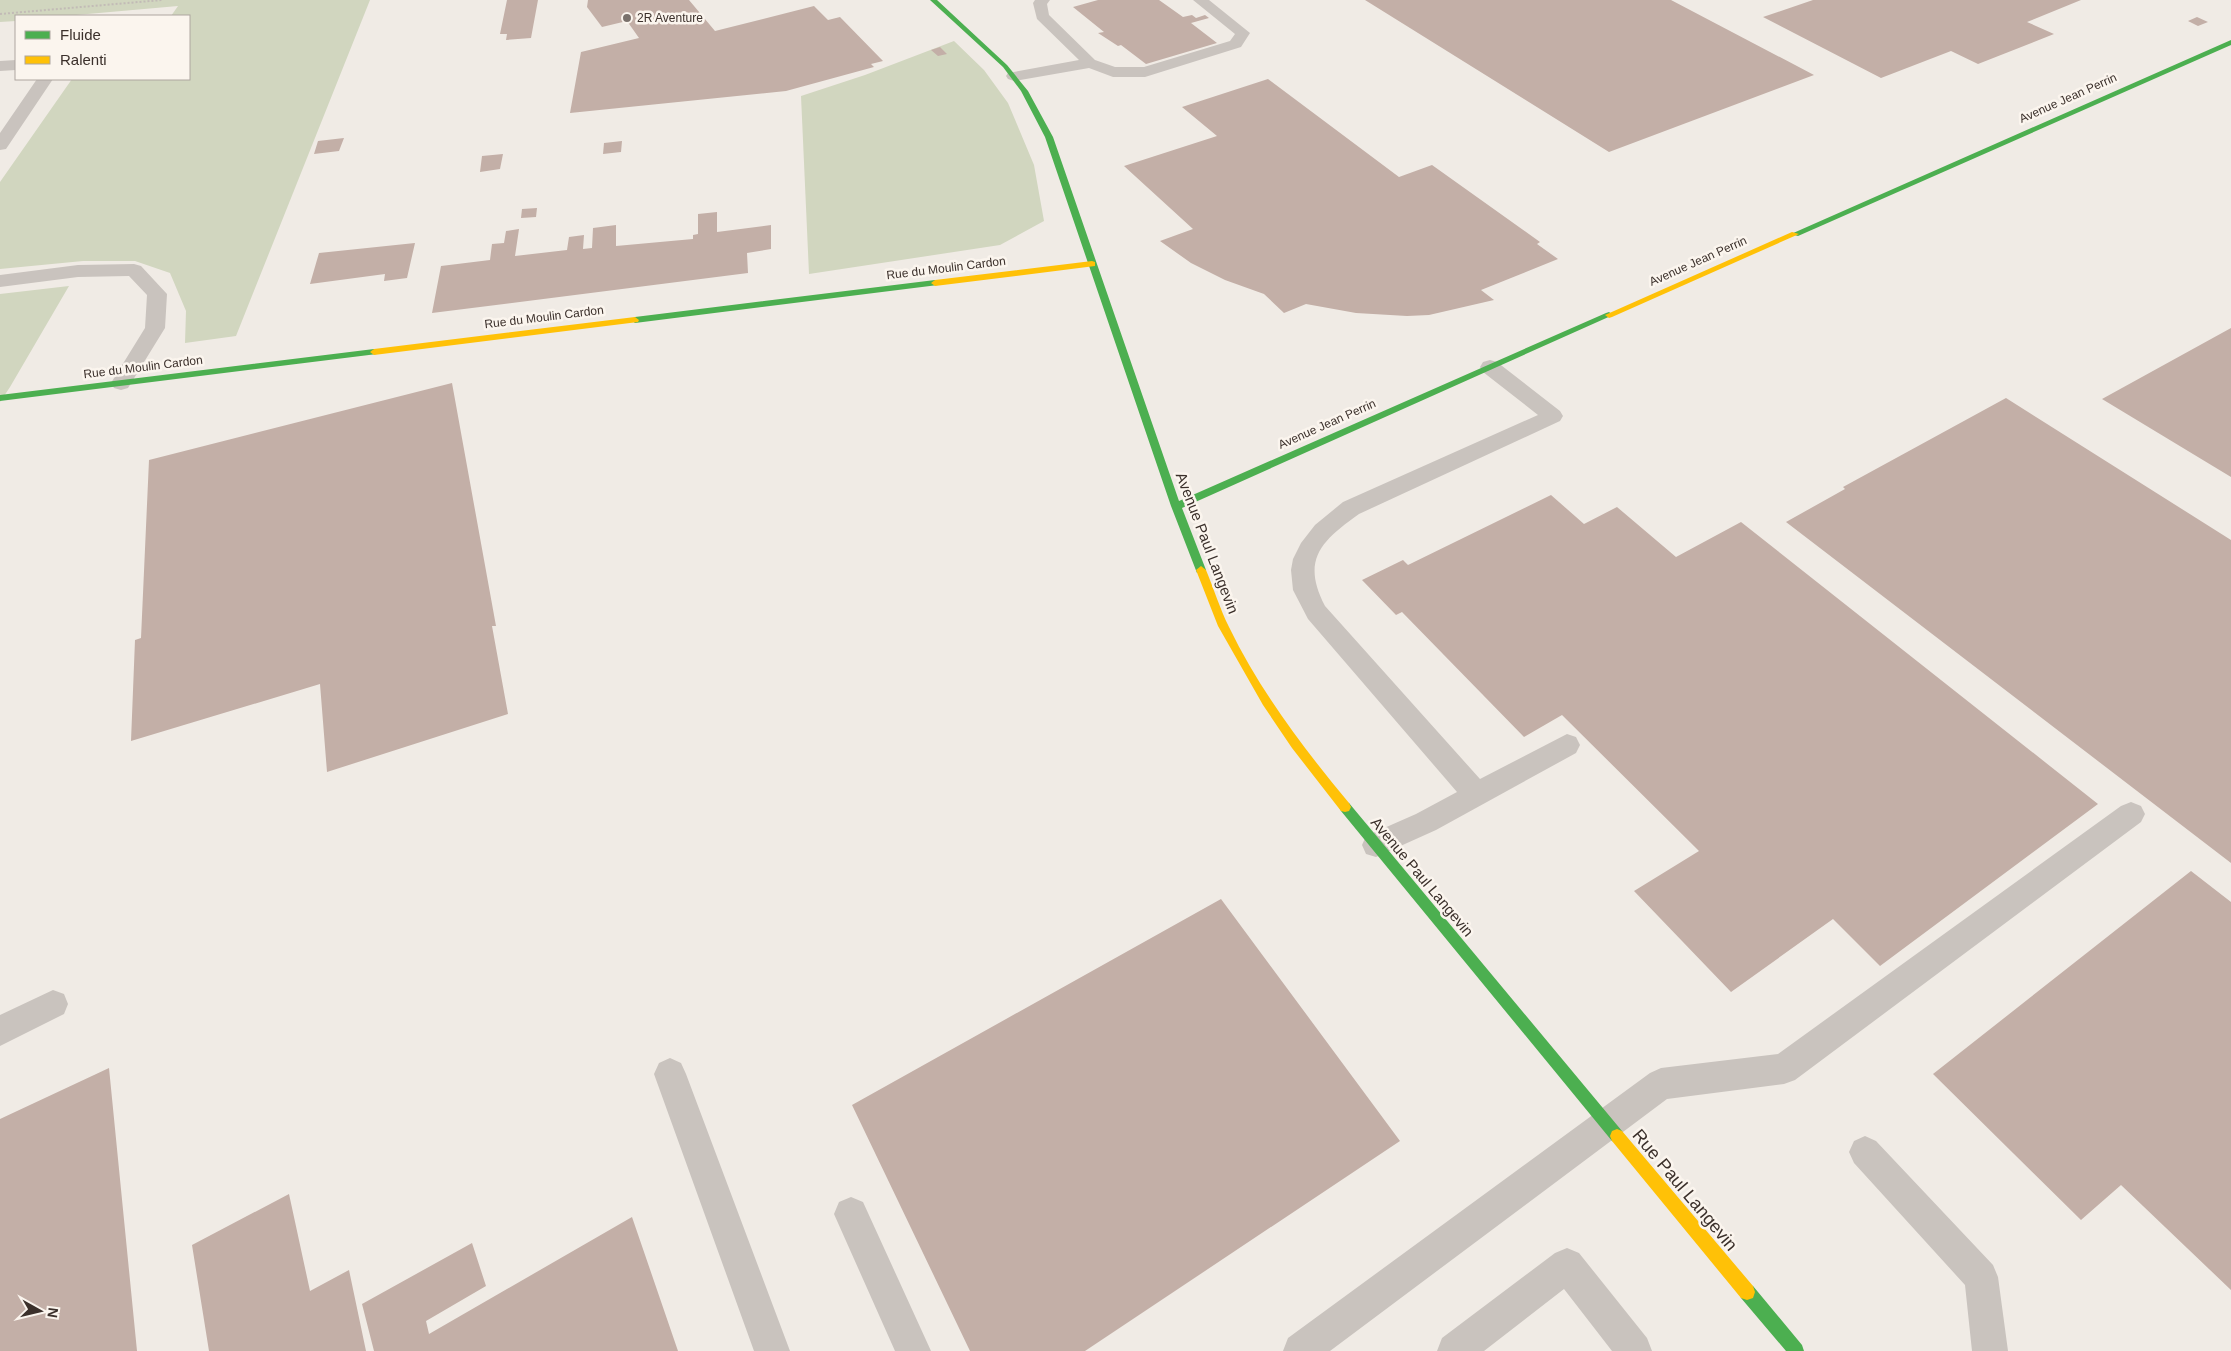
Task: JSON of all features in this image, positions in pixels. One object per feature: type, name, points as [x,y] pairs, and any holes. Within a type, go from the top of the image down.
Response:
[{"type":"street","name":"Avenue Paul Langevin","points":[[933,0],[1014,76],[1034,105],[1048,137],[1176,506],[1226,632],[1251,676],[1273,713],[1309,764],[1546,1050]]},
{"type":"street","name":"Avenue Jean Perrin","points":[[1176,506],[2231,42]]},
{"type":"street","name":"Rue du Moulin Cardon","points":[[0,398],[1092,264]]},
{"type":"street","name":"Rue Paul Langevin","points":[[1546,1050],[1796,1351]]},
{"type":"lane","points":[[1043,0],[1040,3],[1042,16],[1090,63],[1112,72],[1145,72],[1236,44],[1243,33],[1200,0]]},
{"type":"lane","points":[[1014,76],[1090,63]]},
{"type":"lane","points":[[0,66],[15,65]]},
{"type":"lane","points":[[0,145],[44,80]]},
{"type":"lane","points":[[0,281],[78,271],[134,270],[157,294],[155,328],[121,383]]},
{"type":"lane","points":[[1476,794],[1316,612],[1304,585],[1302,568],[1310,546],[1328,524],[1350,508],[1553,416],[1490,367]]},
{"type":"lane","points":[[1376,845],[1426,822],[1567,745]]},
{"type":"lane","points":[[1301,1351],[1661,1084],[1784,1069],[2131,814]]},
{"type":"lane","points":[[0,1031],[53,1004]]},
{"type":"lane","points":[[670,1074],[772,1351]]},
{"type":"lane","points":[[1865,1152],[1980,1277],[1990,1351]]},
{"type":"lane","points":[[851,1214],[913,1351]]},
{"type":"lane","points":[[1455,1351],[1567,1265],[1634,1351]]},
{"type":"path","points":[[0,14],[162,0]]},
{"type":"green space","points":[[0,0],[370,0],[236,336],[185,343],[186,311],[170,273],[135,261],[83,261],[0,269],[0,182],[71,80],[190,80],[190,15],[172,15],[178,6],[76,15],[15,15],[15,21],[0,22]]},
{"type":"green space","points":[[954,41],[984,70],[1008,103],[1034,165],[1044,221],[1000,245],[809,274],[801,96],[865,75]]},
{"type":"green space","points":[[69,286],[10,387],[0,402],[0,294]]},
{"type":"building","points":[[507,0],[538,0],[531,38],[506,40],[507,34],[500,34]]},
{"type":"building","points":[[588,0],[689,0],[715,31],[814,6],[828,20],[840,17],[883,61],[871,64],[874,67],[786,91],[570,113],[581,52],[639,38],[627,21],[602,27],[587,7]]},
{"type":"building","points":[[1098,0],[1159,0],[1183,17],[1192,15],[1196,18],[1205,15],[1209,18],[1191,23],[1217,43],[1146,64],[1121,45],[1118,46],[1098,33],[1104,32],[1073,7]]},
{"type":"building","points":[[1365,0],[1671,0],[1814,75],[1609,152]]},
{"type":"building","points":[[1813,0],[2081,0],[2027,22],[2054,34],[1978,64],[1951,51],[1881,78],[1763,17]]},
{"type":"building","points":[[2197,17],[2208,22],[2198,26],[2188,21]]},
{"type":"building","points":[[940,47],[947,54],[938,56],[931,50]]},
{"type":"building","points":[[1268,79],[1399,177],[1432,165],[1540,242],[1537,244],[1558,259],[1481,290],[1494,300],[1429,315],[1407,316],[1356,313],[1306,304],[1284,313],[1264,294],[1225,280],[1191,263],[1160,241],[1193,229],[1124,166],[1217,136],[1182,107]]},
{"type":"building","points":[[344,138],[339,151],[314,154],[318,141]]},
{"type":"building","points":[[622,141],[621,152],[603,154],[604,143]]},
{"type":"building","points":[[503,154],[500,169],[480,172],[482,156]]},
{"type":"building","points":[[537,208],[536,217],[521,218],[522,209]]},
{"type":"building","points":[[717,212],[717,232],[771,225],[771,249],[747,253],[748,273],[432,313],[441,266],[490,260],[492,244],[504,243],[506,231],[519,229],[515,256],[567,250],[569,237],[584,235],[583,249],[592,248],[593,228],[616,225],[616,246],[693,239],[693,235],[698,234],[698,214]]},
{"type":"building","points":[[415,243],[407,278],[384,281],[385,274],[310,284],[319,253]]},
{"type":"building","points":[[2231,328],[2231,477],[2102,399]]},
{"type":"building","points":[[452,383],[496,626],[492,626],[508,714],[327,772],[320,684],[131,741],[135,640],[141,638],[149,460]]},
{"type":"building","points":[[2006,398],[2231,540],[2231,863],[1786,522],[1845,489],[1843,487]]},
{"type":"building","points":[[1551,495],[1584,524],[1617,507],[1676,557],[1741,522],[2098,804],[1880,966],[1833,919],[1731,992],[1634,891],[1699,851],[1562,715],[1524,737],[1402,612],[1396,615],[1362,580],[1403,560],[1408,565]]},
{"type":"building","points":[[2191,871],[2231,902],[2231,1290],[2121,1185],[2081,1220],[1933,1074]]},
{"type":"building","points":[[1221,899],[1400,1141],[1085,1351],[970,1351],[852,1105]]},
{"type":"building","points":[[109,1068],[137,1351],[0,1351],[0,1119]]},
{"type":"building","points":[[289,1194],[310,1291],[349,1270],[366,1351],[209,1351],[192,1245]]},
{"type":"building","points":[[632,1217],[678,1351],[374,1351],[362,1304],[472,1243],[486,1286],[426,1321],[429,1334]]},
{"type":"traffic: fast","points":[[933,0],[1005,66],[1024,91],[1049,137],[1176,506],[1201,570]]},
{"type":"traffic: fast","points":[[1795,234],[2231,42]]},
{"type":"traffic: fast","points":[[635,320],[935,283]]},
{"type":"traffic: fast","points":[[1176,506],[1609,315]]},
{"type":"traffic: fast","points":[[0,398],[374,352]]},
{"type":"traffic: fast","points":[[1345,807],[1617,1136]]},
{"type":"traffic: fast","points":[[1747,1292],[1796,1351]]},
{"type":"traffic: slow","points":[[1609,315],[1795,234]]},
{"type":"traffic: slow","points":[[935,283],[1092,264]]},
{"type":"traffic: slow","points":[[374,352],[635,320]]},
{"type":"traffic: slow","points":[[1201,570],[1223,626],[1253,680],[1312,766],[1345,807]]},
{"type":"traffic: slow","points":[[1617,1136],[1747,1292]]},
{"type":"place","name":"2R Aventure","points":[[627,18]]}]
